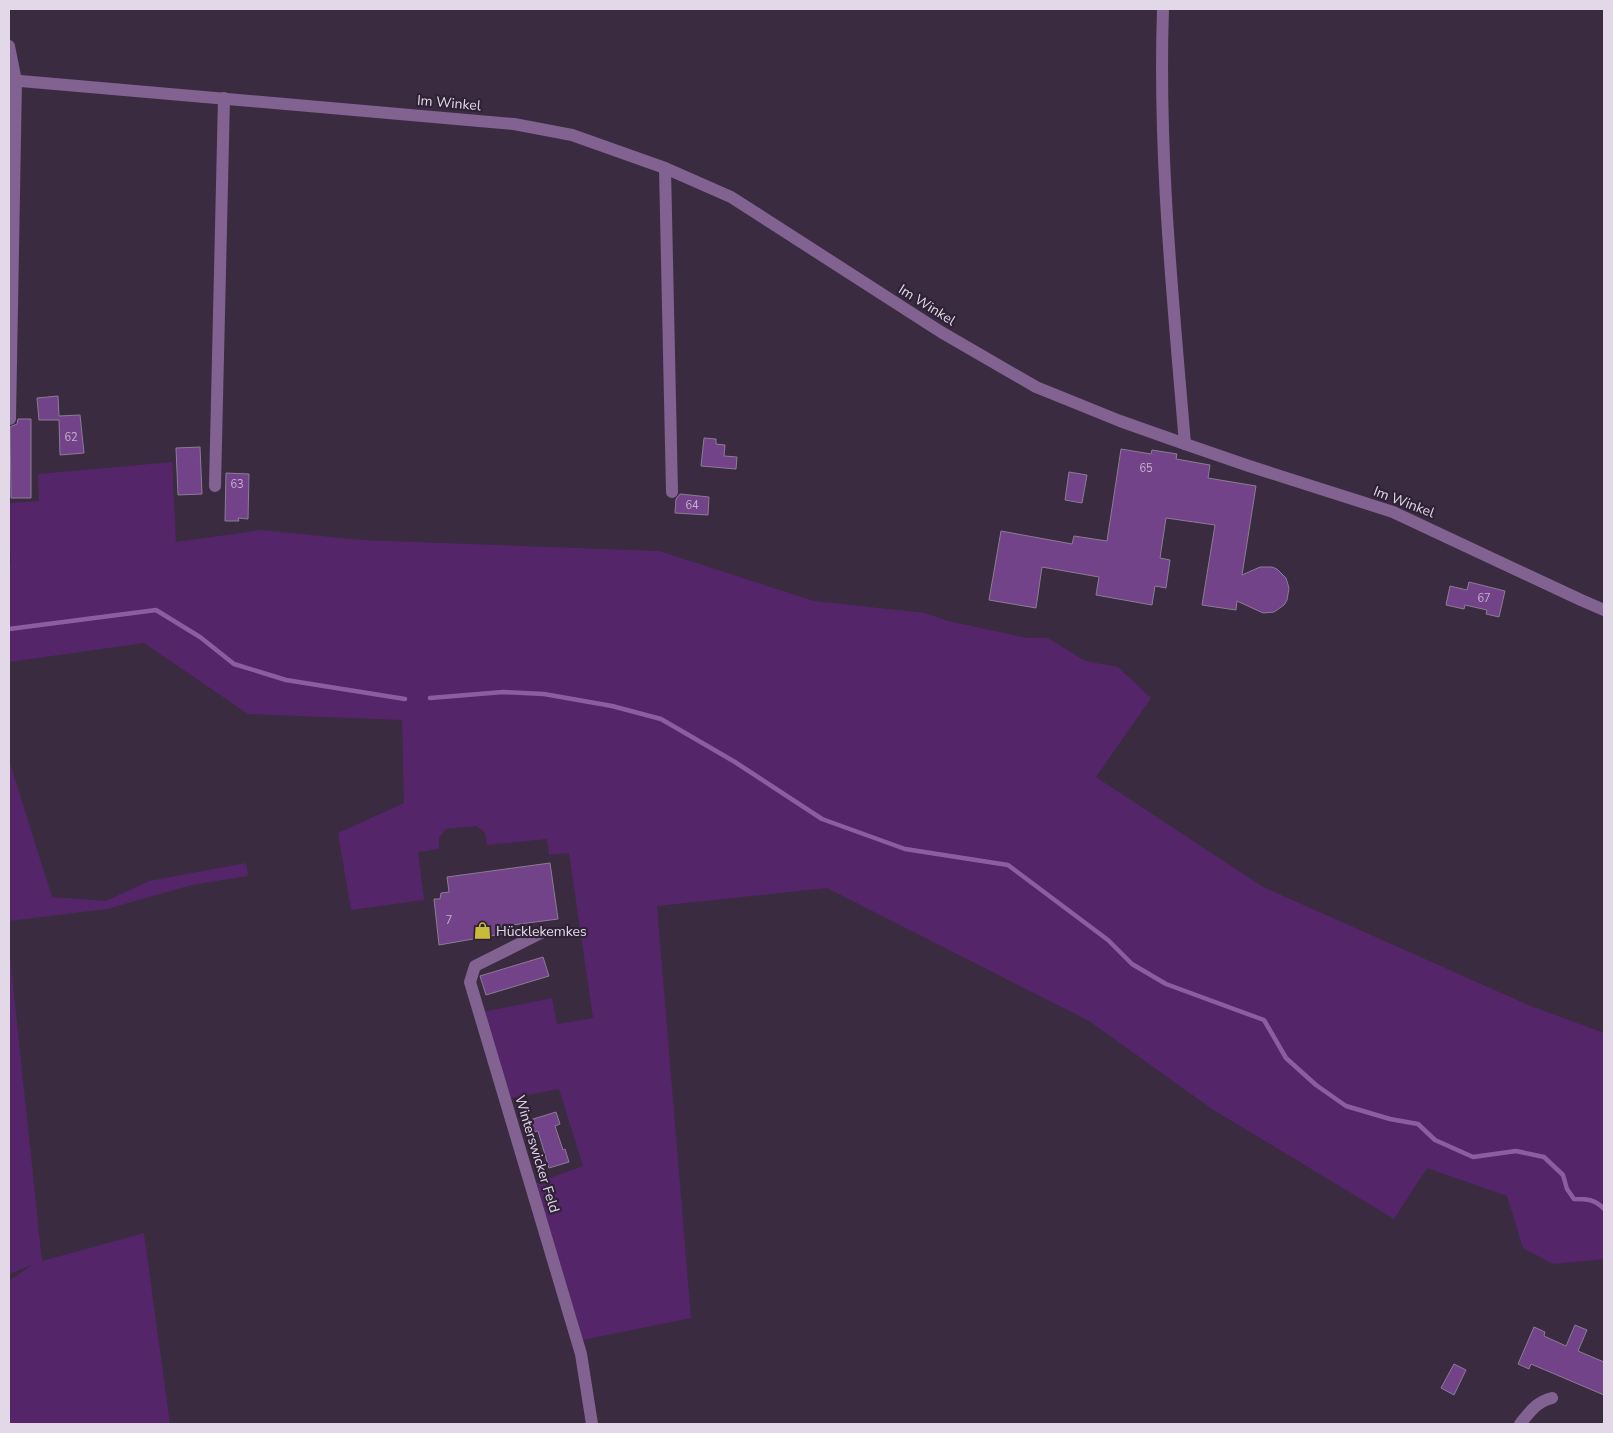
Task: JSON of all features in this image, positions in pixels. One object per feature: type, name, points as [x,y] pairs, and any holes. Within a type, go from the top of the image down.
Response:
[{"type":"street","points":[[1163,9],[1161,52],[1164,184],[1185,444]]},
{"type":"street","points":[[9,46],[12,80],[10,419]]},
{"type":"street","name":"Im Winkel","points":[[12,80],[514,124],[572,135],[665,168],[731,197],[940,332],[1036,388],[1185,444],[1393,512],[1604,610]]},
{"type":"street","points":[[215,486],[224,98]]},
{"type":"street","points":[[665,168],[672,492]]},
{"type":"street","name":"Winterswicker Feld","points":[[541,933],[475,966],[470,982],[581,1354],[592,1424]]},
{"type":"street","points":[[1520,1424],[1536,1404],[1552,1398]]},
{"type":"shaded area","points":[[172,462],[176,542],[261,530],[361,540],[659,551],[814,601],[925,613],[948,621],[1027,638],[1048,638],[1085,661],[1118,667],[1151,698],[1096,777],[1263,887],[1528,1005],[1604,1033],[1604,1259],[1553,1264],[1523,1248],[1507,1196],[1427,1168],[1394,1219],[1212,1109],[1089,1021],[827,888],[657,906],[691,1318],[583,1340],[534,1184],[583,1166],[559,1089],[511,1098],[483,1012],[552,998],[557,1024],[593,1018],[569,853],[549,855],[547,839],[487,845],[485,833],[477,826],[446,829],[439,838],[439,849],[418,852],[424,900],[351,910],[338,833],[404,803],[402,720],[248,714],[144,643],[9,662],[9,566],[11,565],[9,503],[39,501],[38,474]]},
{"type":"shaded area","points":[[9,760],[52,897],[106,901],[149,881],[246,863],[248,876],[192,885],[107,909],[9,921]]},
{"type":"shaded area","points":[[9,947],[42,1261],[144,1233],[170,1424],[9,1424],[9,1281],[32,1265],[9,1274]]},
{"type":"building","points":[[58,396],[59,416],[80,415],[84,453],[60,455],[59,420],[39,420],[37,398]]},
{"type":"building","points":[[18,419],[31,419],[31,498],[11,498],[10,427],[17,424]]},
{"type":"building","points":[[704,438],[716,439],[716,444],[725,445],[724,456],[737,457],[736,469],[701,466]]},
{"type":"building","points":[[200,447],[202,494],[178,495],[176,448]]},
{"type":"building","points":[[1121,449],[1151,454],[1152,450],[1177,454],[1176,459],[1210,465],[1208,478],[1256,486],[1242,575],[1260,567],[1277,569],[1286,578],[1289,588],[1284,605],[1274,612],[1263,613],[1237,601],[1236,610],[1202,605],[1215,525],[1166,518],[1160,558],[1170,560],[1166,588],[1155,586],[1152,605],[1096,595],[1099,577],[1042,567],[1036,608],[989,600],[1001,531],[1072,544],[1074,536],[1107,541]]},
{"type":"building","points":[[1069,472],[1087,475],[1082,503],[1065,500]]},
{"type":"building","points":[[226,473],[249,474],[248,519],[238,518],[239,521],[225,521]]},
{"type":"building","points":[[680,494],[709,497],[708,515],[675,513],[676,499]]},
{"type":"building","points":[[1469,582],[1505,591],[1499,617],[1486,614],[1487,610],[1465,605],[1464,609],[1446,605],[1450,586],[1467,590]]},
{"type":"building","points":[[550,863],[558,919],[512,925],[513,932],[439,945],[434,899],[440,899],[441,893],[449,892],[447,877]]},
{"type":"building","points":[[543,957],[549,976],[486,995],[480,976]]},
{"type":"building","points":[[556,1112],[560,1124],[555,1126],[569,1162],[549,1168],[538,1131],[534,1132],[530,1120]]},
{"type":"building","points":[[1575,1325],[1587,1330],[1578,1351],[1604,1362],[1604,1395],[1531,1364],[1529,1369],[1518,1364],[1534,1327],[1545,1332],[1544,1336],[1566,1346]]},
{"type":"building","points":[[1454,1364],[1466,1370],[1454,1395],[1441,1388]]},
{"type":"waterway","points":[[9,629],[156,610],[200,637],[234,664],[286,680],[405,699]]},
{"type":"waterway","points":[[430,698],[503,692],[544,694],[612,706],[661,719],[735,762],[822,819],[905,849],[1008,865],[1108,940],[1132,964],[1166,984],[1264,1020],[1286,1058],[1316,1085],[1346,1106],[1390,1119],[1418,1124],[1435,1140],[1473,1157],[1516,1151],[1544,1157],[1563,1175],[1567,1189],[1574,1199],[1590,1200],[1604,1209]]},
{"type":"place","name":"Hücklekemkes","points":[[482,931]]}]
